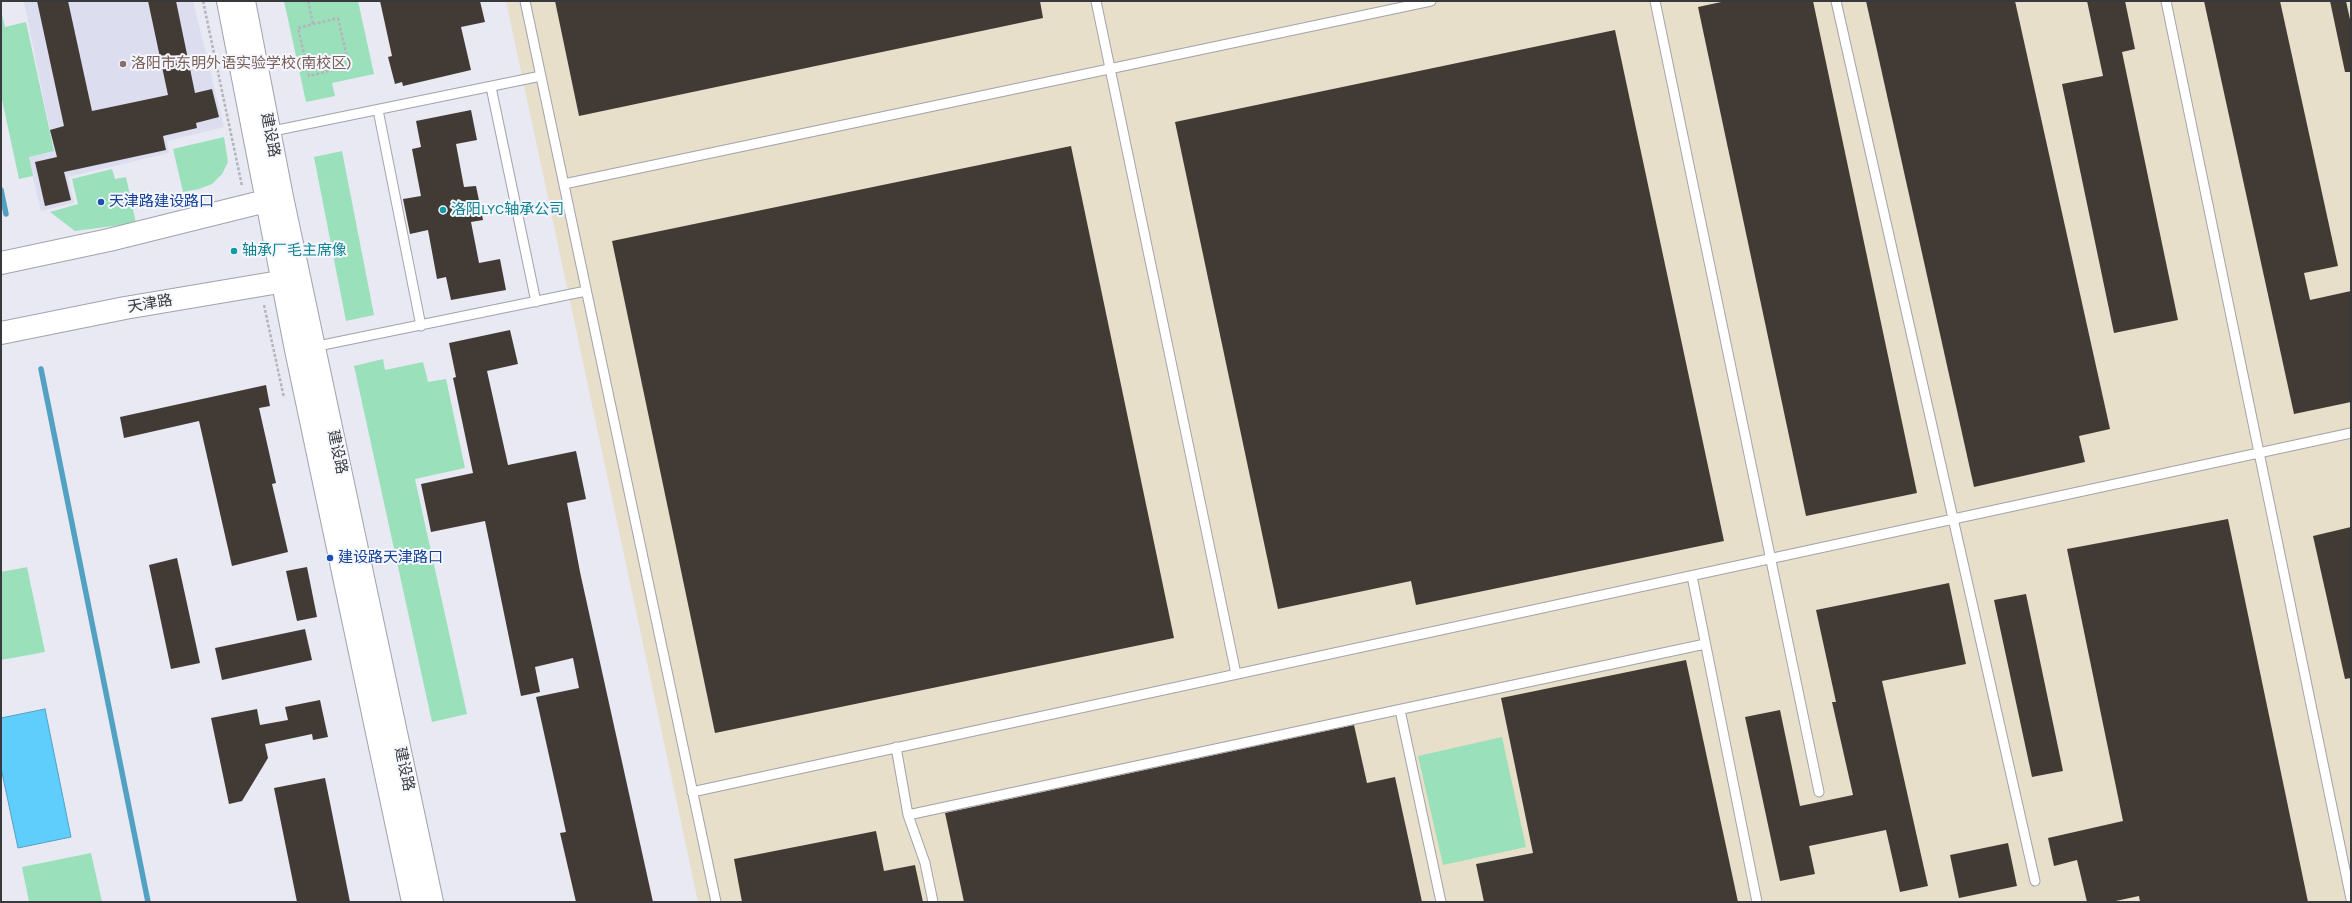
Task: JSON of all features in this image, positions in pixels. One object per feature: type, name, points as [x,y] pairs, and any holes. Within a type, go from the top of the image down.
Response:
[{"type":"street","name":"建设路","points":[[228,1],[261,134]]},
{"type":"street","name":"建设路","points":[[244,1],[261,134],[264,201],[291,280],[413,902]]},
{"type":"street","points":[[1,263],[109,240],[264,201]]},
{"type":"street","name":"天津路","points":[[1,333],[125,308],[291,280]]},
{"type":"street","name":"建设路","points":[[305,349],[432,902]]},
{"type":"lane","points":[[525,1],[716,902]]},
{"type":"lane","points":[[1096,1],[1236,674]]},
{"type":"lane","points":[[564,184],[1431,1]]},
{"type":"lane","points":[[1655,1],[1819,792]]},
{"type":"lane","points":[[1836,1],[2035,880]]},
{"type":"lane","points":[[2166,1],[2351,899]]},
{"type":"lane","points":[[261,134],[541,76]]},
{"type":"lane","points":[[491,86],[536,302]]},
{"type":"lane","points":[[378,110],[421,326]]},
{"type":"lane","points":[[305,349],[586,291]]},
{"type":"lane","points":[[692,792],[2351,433]]},
{"type":"lane","points":[[1692,576],[1756,902]]},
{"type":"lane","points":[[908,816],[1705,644]]},
{"type":"lane","points":[[1400,710],[1441,902]]},
{"type":"lane","points":[[896,748],[908,816],[925,863],[933,902]]},
{"type":"path","points":[[203,1],[264,201]]},
{"type":"path","points":[[308,1],[313,24]]},
{"type":"path","points":[[338,18],[349,66],[309,76],[298,28],[313,24],[338,18]]},
{"type":"shaded area","name":"洛阳市东明外语实验学校(南校区)","points":[[193,1],[224,127],[167,141],[169,153],[68,177],[74,203],[41,211],[28,157],[54,150],[24,2]]},
{"type":"shaded area","points":[[506,1],[2351,1],[2351,902],[698,902]]},
{"type":"green space","points":[[284,1],[358,1],[374,74],[332,83],[335,96],[306,102]]},
{"type":"green space","points":[[1,10],[5,27],[26,22],[54,151],[29,157],[33,176],[19,179],[1,95]]},
{"type":"green space","points":[[224,137],[228,162],[222,174],[212,184],[199,189],[183,192],[173,149]]},
{"type":"green space","points":[[342,151],[374,315],[346,321],[314,157]]},
{"type":"green space","points":[[112,169],[115,179],[126,177],[136,223],[75,231],[50,212],[78,204],[72,179]]},
{"type":"green space","points":[[383,359],[385,370],[423,362],[428,382],[446,379],[465,468],[415,479],[467,714],[432,722],[354,366]]},
{"type":"green space","points":[[27,567],[45,652],[1,660],[1,572]]},
{"type":"green space","points":[[1502,737],[1526,847],[1443,865],[1418,756]]},
{"type":"green space","points":[[91,853],[102,902],[29,902],[22,867]]},
{"type":"water","points":[[45,709],[71,837],[18,848],[1,768],[1,718]]},
{"type":"building","points":[[37,1],[68,1],[92,111],[168,95],[148,1],[176,1],[195,93],[212,89],[219,117],[196,123],[197,128],[163,136],[166,150],[64,172],[71,200],[45,206],[35,162],[57,157],[50,130],[64,126]]},
{"type":"building","points":[[380,1],[480,1],[485,22],[461,27],[471,70],[403,86],[402,82],[395,84],[388,57],[392,56]]},
{"type":"building","points":[[555,1],[1040,1],[1043,18],[579,116]]},
{"type":"building","points":[[1726,1],[1813,1],[1917,493],[1806,516],[1698,7]]},
{"type":"building","points":[[1866,1],[2015,1],[2110,429],[2079,436],[2085,462],[1974,487]]},
{"type":"building","points":[[2087,1],[2125,1],[2135,49],[2122,52],[2178,320],[2114,333],[2062,84],[2103,76]]},
{"type":"building","points":[[2204,1],[2280,1],[2338,266],[2304,273],[2310,300],[2351,291],[2351,402],[2294,414]]},
{"type":"building","points":[[2330,1],[2346,1],[2351,24],[2351,72],[2345,72]]},
{"type":"building","points":[[1615,30],[1724,541],[1416,605],[1411,581],[1278,609],[1175,122]]},
{"type":"building","name":"洛阳LYC轴承公司","points":[[471,110],[477,140],[456,144],[464,187],[476,186],[483,220],[471,222],[479,263],[500,259],[506,290],[451,300],[446,277],[437,279],[428,230],[410,234],[403,199],[421,196],[412,149],[421,147],[416,121]]},
{"type":"building","points":[[1071,146],[1174,638],[715,733],[612,241]]},
{"type":"building","points":[[510,330],[518,364],[487,371],[508,465],[576,451],[586,499],[567,503],[580,572],[653,902],[576,902],[560,833],[566,832],[536,697],[579,688],[573,658],[535,667],[540,692],[521,696],[485,521],[431,532],[421,484],[473,473],[453,378],[456,377],[449,343]]},
{"type":"building","points":[[266,385],[270,406],[259,408],[276,483],[272,484],[288,552],[232,566],[199,421],[124,438],[120,417]]},
{"type":"building","points":[[2228,519],[2308,902],[2140,902],[2139,896],[2111,902],[2087,902],[2077,860],[2054,866],[2048,838],[2123,821],[2067,549]]},
{"type":"building","points":[[2351,527],[2351,678],[2345,679],[2313,536]]},
{"type":"building","points":[[177,558],[200,663],[171,669],[149,565]]},
{"type":"building","points":[[307,567],[317,617],[297,621],[286,571]]},
{"type":"building","points":[[1949,583],[1966,664],[1882,681],[1928,886],[1900,892],[1886,830],[1809,846],[1815,874],[1780,881],[1745,717],[1780,710],[1800,806],[1853,795],[1832,702],[1836,702],[1816,610]]},
{"type":"building","points":[[2026,594],[2063,771],[2032,777],[1994,600]]},
{"type":"building","points":[[305,629],[312,660],[222,680],[215,648]]},
{"type":"building","points":[[1686,660],[1738,902],[1484,902],[1476,864],[1533,853],[1501,698]]},
{"type":"building","points":[[320,700],[328,737],[313,740],[312,734],[265,744],[268,758],[242,801],[229,804],[211,718],[257,709],[260,725],[288,720],[285,707]]},
{"type":"building","points":[[1354,725],[1367,783],[1395,777],[1422,902],[964,902],[945,813]]},
{"type":"building","points":[[325,778],[350,902],[297,902],[274,788]]},
{"type":"building","points":[[876,831],[884,871],[915,865],[923,902],[742,902],[734,859]]},
{"type":"building","points":[[2008,843],[2017,886],[1959,898],[1950,855]]},
{"type":"waterway","points":[[1,190],[6,214]]},
{"type":"waterway","points":[[41,369],[148,902]]},
{"type":"place","name":"洛阳市东明外语实验学校(南校区)","points":[[123,64]]},
{"type":"place","name":"天津路建设路口","points":[[101,202]]},
{"type":"place","name":"洛阳LYC轴承公司","points":[[443,210]]},
{"type":"place","name":"轴承厂毛主席像","points":[[234,251]]},
{"type":"place","name":"建设路天津路口","points":[[330,558]]}]
